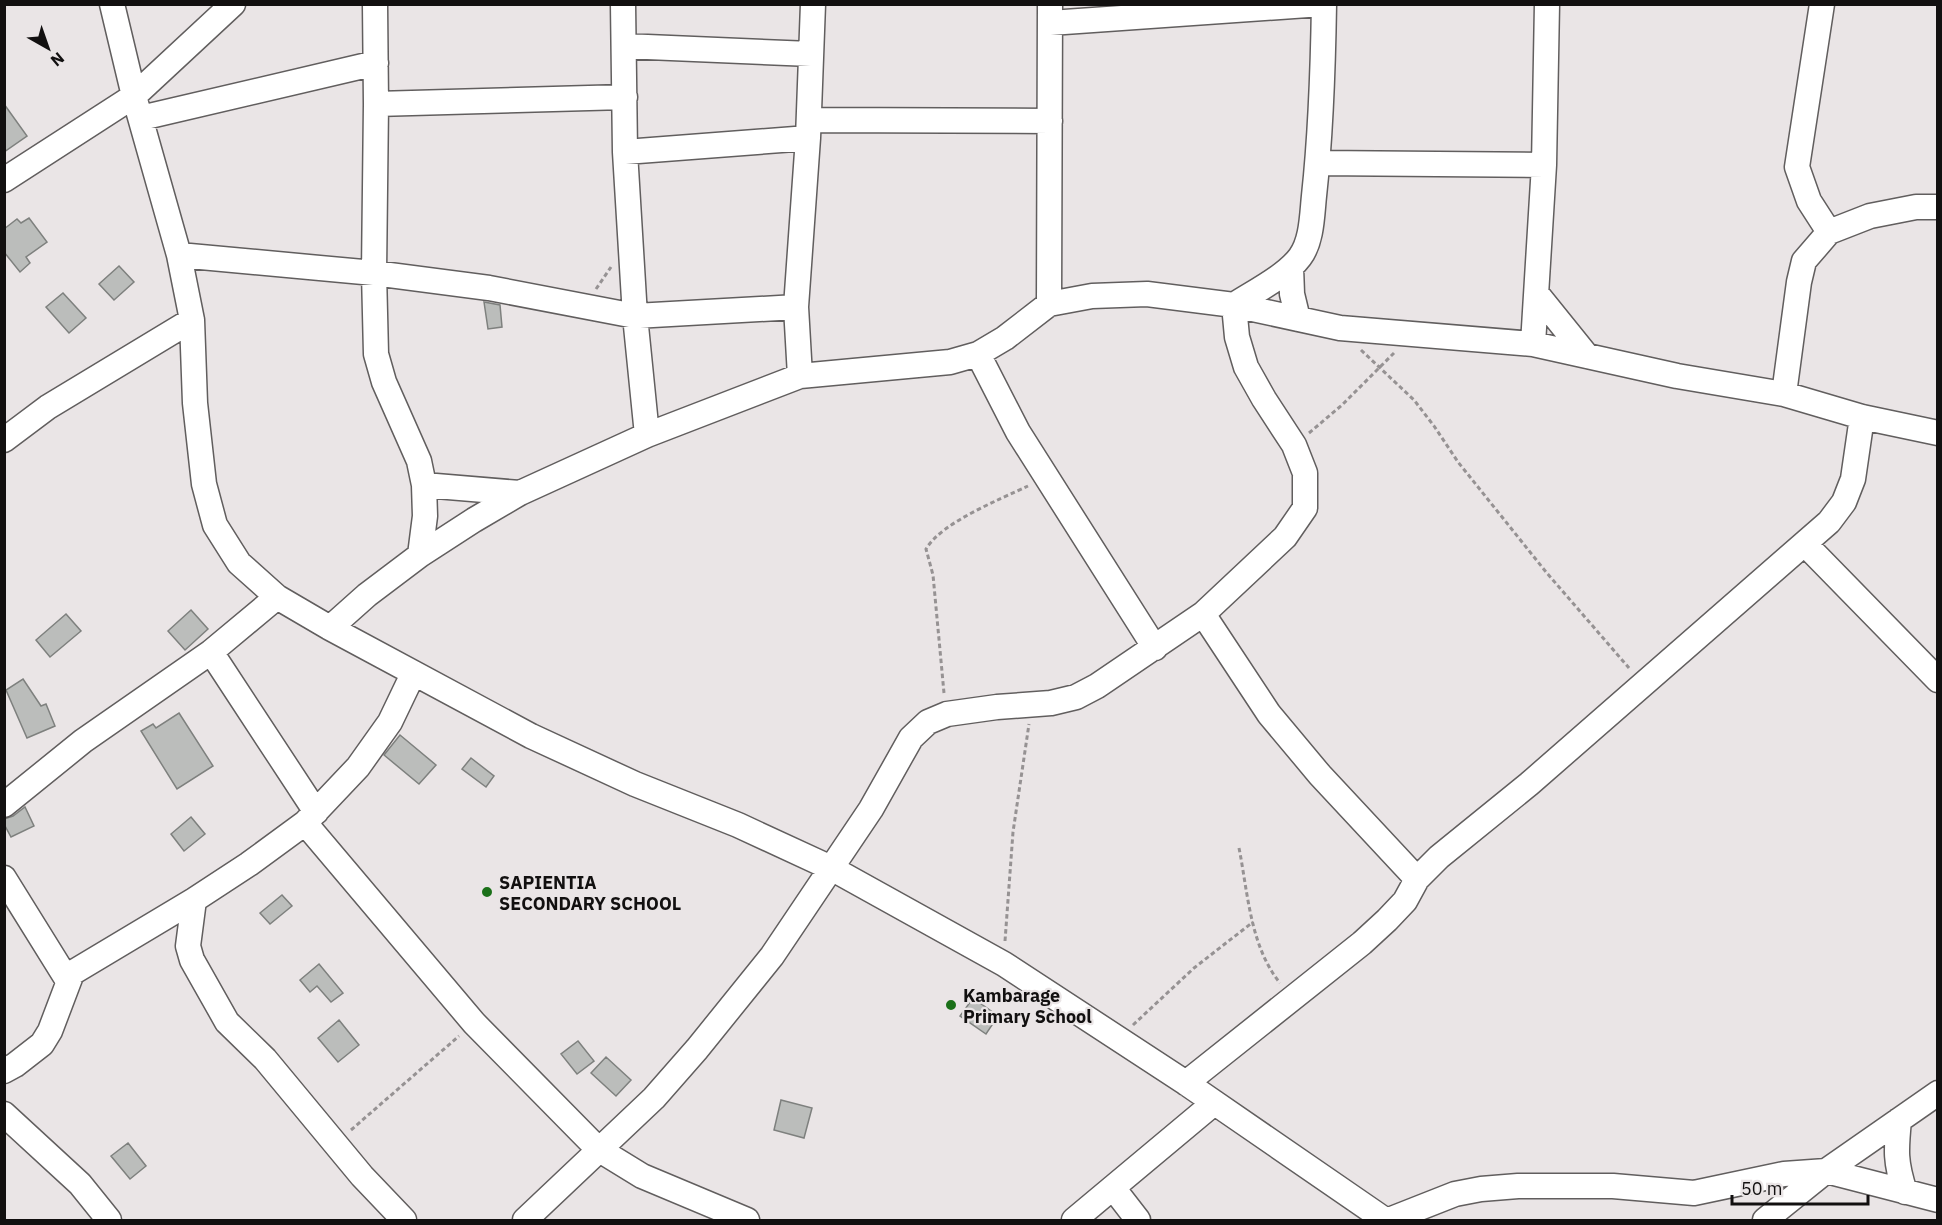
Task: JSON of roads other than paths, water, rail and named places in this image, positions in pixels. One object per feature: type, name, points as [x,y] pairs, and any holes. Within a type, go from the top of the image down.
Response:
[{"type":"street","points":[[112,4],[137,107],[178,255],[192,321],[195,403],[204,484],[215,525],[239,563],[278,597],[413,674],[531,736],[635,784],[738,825],[831,868],[1004,964],[1186,1083],[1387,1221],[1455,1194],[1482,1189],[1518,1186],[1613,1186],[1694,1193],[1784,1174],[1826,1171],[1938,1200]]},
{"type":"street","points":[[4,180],[137,107],[233,4]]},
{"type":"street","points":[[375,4],[376,354],[384,382],[419,461],[424,485],[425,516],[420,555]]},
{"type":"street","points":[[622,4],[634,316],[647,435]]},
{"type":"street","points":[[800,376],[796,307],[808,129],[813,4]]},
{"type":"street","points":[[1049,304],[1050,14],[1323,4],[1323,96],[1318,163],[1307,243],[1301,256],[1291,267],[1234,305]]},
{"type":"street","points":[[1533,344],[1544,165],[1547,4]]},
{"type":"street","points":[[1822,4],[1797,167],[1809,201],[1830,232]]},
{"type":"street","points":[[624,46],[811,54]]},
{"type":"street","points":[[137,107],[376,63]]},
{"type":"street","points":[[376,104],[625,97]]},
{"type":"street","points":[[626,152],[808,129],[1050,121]]},
{"type":"street","points":[[1318,163],[1544,165]]},
{"type":"street","points":[[1784,394],[1799,282],[1804,261],[1830,232],[1870,216],[1916,207],[1938,207]]},
{"type":"street","points":[[178,255],[374,273],[489,288],[634,316],[796,307]]},
{"type":"street","points":[[1291,267],[1292,294],[1298,319]]},
{"type":"street","points":[[330,628],[367,595],[420,555],[520,493],[647,435],[800,376],[950,362],[978,354],[1005,338],[1049,304],[1092,296],[1147,294],[1234,305],[1340,328],[1533,344],[1677,376],[1784,394],[1863,417],[1938,433]]},
{"type":"street","points":[[1537,294],[1587,356]]},
{"type":"street","points":[[525,1221],[654,1098],[772,956],[871,809],[910,738],[928,722],[947,714],[1051,703],[1076,697],[1097,686],[1203,614],[1285,537],[1305,508],[1305,474],[1294,445],[1246,367],[1237,337],[1234,305]]},
{"type":"street","points":[[4,440],[48,407],[192,321]]},
{"type":"street","points":[[978,354],[1018,432],[1155,648]]},
{"type":"street","points":[[1186,1083],[1387,920],[1405,901],[1417,879],[1439,857],[1529,784],[1829,522],[1844,502],[1853,479],[1863,417]]},
{"type":"street","points":[[424,485],[520,493]]},
{"type":"street","points":[[1804,544],[1938,680]]},
{"type":"street","points":[[4,804],[83,741],[211,652],[278,597]]},
{"type":"street","points":[[1203,614],[1269,714],[1320,775],[1417,879]]},
{"type":"street","points":[[211,652],[310,817],[474,1023],[598,1149],[642,1176],[747,1221]]},
{"type":"street","points":[[4,1071],[42,1044],[50,1031],[72,973],[194,900],[249,864],[310,817],[358,766],[390,722],[413,674]]},
{"type":"street","points":[[4,878],[68,981]]},
{"type":"street","points":[[194,900],[188,946],[201,978],[227,1022],[265,1059],[362,1176],[404,1221]]},
{"type":"street","points":[[1765,1221],[1826,1171],[1938,1093]]},
{"type":"street","points":[[1074,1221],[1214,1103]]},
{"type":"street","points":[[4,1114],[80,1184],[108,1221]]},
{"type":"street","points":[[1899,1120],[1896,1149],[1898,1169],[1905,1192]]},
{"type":"street","points":[[1114,1189],[1138,1221]]},
{"type":"place","name":"SAPIENTIA SECONDARY SCHOOL","points":[[487,892]]},
{"type":"place","name":"Kambarage Primary School","points":[[951,1005]]}]
